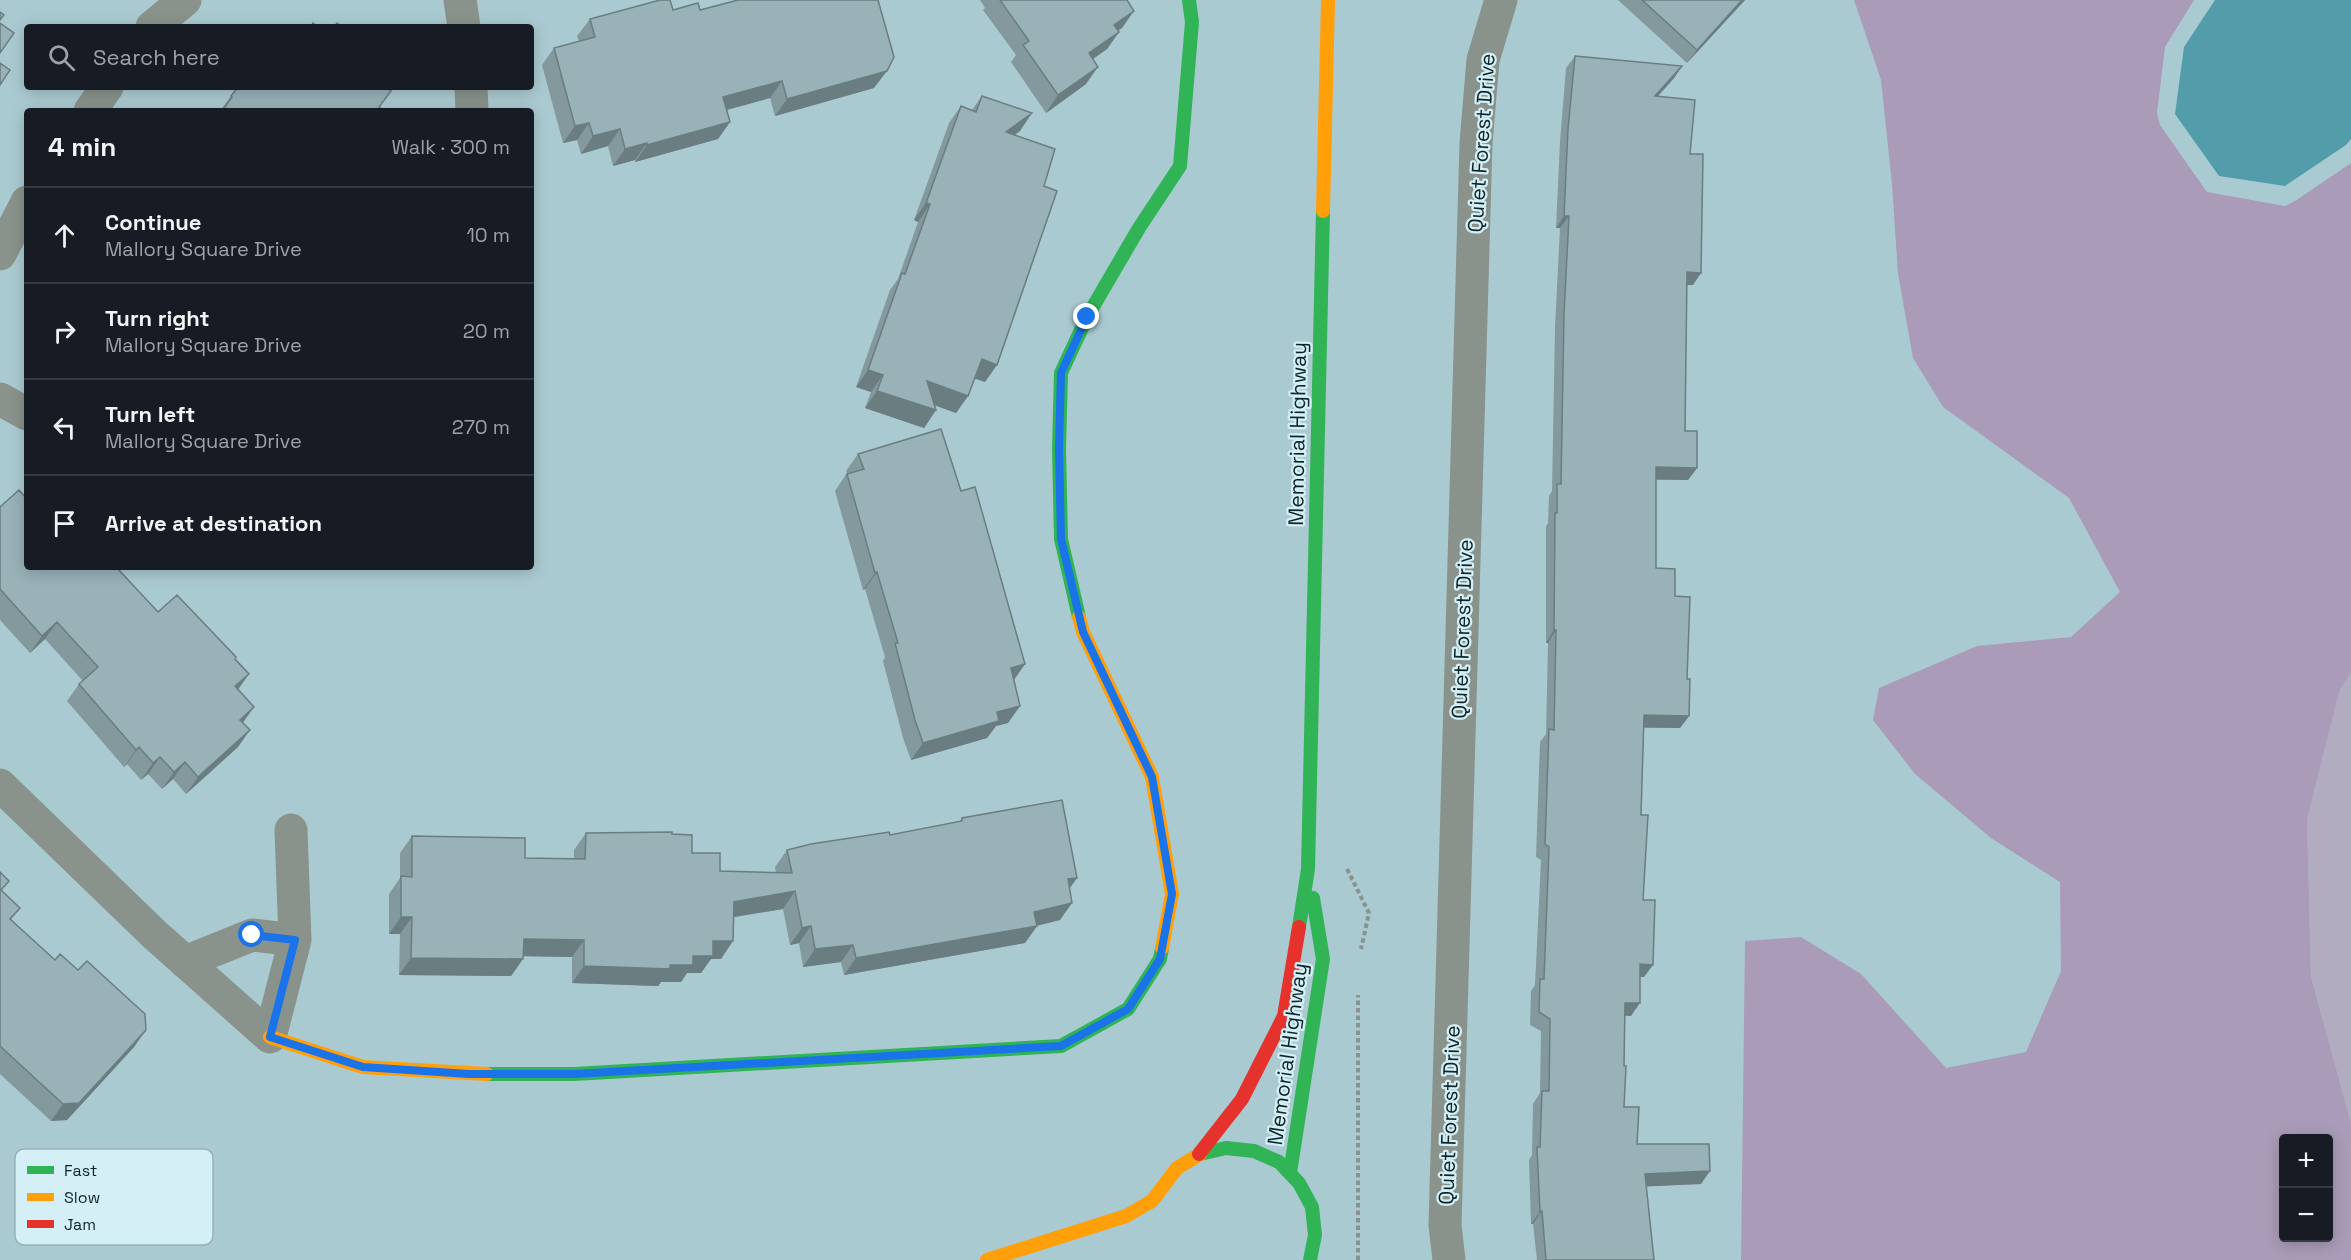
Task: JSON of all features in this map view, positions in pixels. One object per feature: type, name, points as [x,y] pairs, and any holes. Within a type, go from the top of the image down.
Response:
[{"type":"street","points":[[156,24],[185,0]]},
{"type":"street","points":[[460,0],[464,24]]},
{"type":"street","points":[[0,785],[185,962],[270,1037],[363,1067],[469,1074],[574,1074],[1061,1046],[1128,1009],[1160,959],[1172,894],[1152,777],[1083,632],[1061,539],[1059,449],[1061,373],[1087,317],[1139,228],[1180,166],[1192,22],[1189,0]]},
{"type":"street","name":"Memorial Highway","points":[[1199,1154],[1242,1099],[1284,1016],[1308,869],[1328,0]]},
{"type":"street","name":"Quiet Forest Drive","points":[[1449,1260],[1445,1225],[1476,143],[1483,60],[1501,0]]},
{"type":"street","points":[[92,108],[105,90]]},
{"type":"street","points":[[471,90],[472,108]]},
{"type":"street","points":[[0,254],[24,208]]},
{"type":"street","points":[[0,399],[24,412]]},
{"type":"street","points":[[270,1037],[295,940],[291,830]]},
{"type":"street","name":"Memorial Highway","points":[[1290,1173],[1323,959],[1308,869]]},
{"type":"street","points":[[185,962],[252,935],[295,940]]},
{"type":"street","points":[[987,1260],[1126,1216],[1152,1201],[1177,1168],[1199,1154],[1226,1148],[1254,1151],[1279,1162],[1299,1183],[1312,1208],[1315,1235],[1310,1260]]},
{"type":"path","points":[[1360,953],[1369,913]]},
{"type":"path","points":[[1358,986],[1358,1260]]},
{"type":"shaded area","points":[[1854,0],[2194,0],[2165,47],[2157,113],[2160,125],[2207,192],[2285,206],[2351,163],[2351,673],[2340,689],[2307,820],[2311,977],[2351,1123],[2351,1260],[1741,1260],[1745,941],[1801,937],[1861,974],[1946,1068],[2026,1052],[2061,971],[2060,882],[1991,838],[1915,774],[1873,720],[1879,688],[1977,646],[2071,637],[2120,592],[2069,498],[1943,407],[1913,358],[1898,274],[1892,184],[1881,80]]},
{"type":"shaded area","points":[[2351,673],[2351,1123],[2311,977],[2307,820],[2340,689]]},
{"type":"water","points":[[2215,0],[2351,0],[2351,139],[2346,145],[2285,186],[2219,176],[2175,114],[2184,47]]},
{"type":"building","points":[[660,0],[670,0],[673,10],[698,3],[700,10],[738,0],[878,0],[894,57],[887,71],[787,99],[782,81],[723,97],[730,122],[625,149],[620,129],[593,136],[589,123],[575,126],[554,48],[595,37],[590,19]]},
{"type":"building","points":[[1000,0],[1127,0],[1134,11],[1114,25],[1119,32],[1089,53],[1098,67],[1058,95],[1023,45],[1029,41]]},
{"type":"building","points":[[1642,0],[1742,0],[1697,50]]},
{"type":"building","points":[[0,23],[14,33],[0,53]]},
{"type":"building","points":[[1575,56],[1682,66],[1655,96],[1695,100],[1690,154],[1703,154],[1701,273],[1687,272],[1685,431],[1697,431],[1697,468],[1656,467],[1656,568],[1675,569],[1675,596],[1690,597],[1687,679],[1690,679],[1689,716],[1644,715],[1641,815],[1648,815],[1643,900],[1655,900],[1653,965],[1640,964],[1640,1003],[1625,1003],[1624,1107],[1639,1107],[1637,1144],[1709,1144],[1710,1171],[1645,1174],[1654,1260],[1546,1260],[1542,1211],[1540,1212],[1537,1147],[1540,1147],[1542,1091],[1549,1091],[1550,1019],[1539,1012],[1540,979],[1544,979],[1549,847],[1545,844],[1549,729],[1554,730],[1555,513],[1557,513],[1557,484],[1561,484],[1564,315],[1569,216],[1564,216],[1568,129]]},
{"type":"building","points":[[0,63],[10,70],[0,85]]},
{"type":"building","points":[[236,90],[391,91],[380,108],[224,108]]},
{"type":"building","points":[[982,96],[1032,113],[1006,132],[1055,149],[1044,186],[1057,191],[997,365],[982,359],[968,396],[927,381],[936,410],[877,391],[883,375],[868,370],[902,273],[905,274],[930,204],[926,203],[961,106],[976,112]]},
{"type":"building","points":[[941,429],[961,491],[975,487],[1025,664],[1011,668],[1020,706],[997,712],[999,721],[923,743],[895,643],[898,643],[847,474],[864,469],[858,454]]},
{"type":"building","points":[[19,490],[24,496],[24,570],[119,570],[158,612],[177,595],[236,657],[235,659],[249,674],[235,686],[254,707],[240,720],[250,730],[198,777],[185,762],[174,772],[160,757],[153,763],[139,747],[136,750],[79,684],[98,667],[57,622],[42,636],[0,589],[0,507]]},
{"type":"building","points":[[1062,800],[1077,878],[1068,879],[1072,903],[1034,912],[1037,926],[856,958],[853,945],[815,949],[811,926],[802,928],[795,891],[734,902],[733,941],[713,941],[713,956],[693,956],[693,965],[670,965],[670,969],[584,966],[584,940],[524,939],[523,959],[411,958],[412,917],[401,917],[401,876],[412,877],[412,836],[525,838],[525,858],[585,859],[586,833],[672,832],[672,834],[692,835],[692,853],[720,853],[720,871],[792,873],[787,850],[889,832],[890,835],[962,821],[962,818]]},
{"type":"building","points":[[0,872],[9,881],[1,890],[20,908],[10,919],[55,960],[60,954],[78,970],[87,961],[145,1014],[146,1030],[79,1103],[63,1104],[0,1046]]},
{"type":"traffic: fast","points":[[1079,617],[1061,539],[1059,449],[1061,373],[1087,317],[1139,228],[1180,166],[1192,22],[1189,0]]},
{"type":"traffic: fast","points":[[1299,927],[1308,869],[1323,211]]},
{"type":"traffic: fast","points":[[1290,1173],[1323,959],[1313,898]]},
{"type":"traffic: fast","points":[[487,1074],[574,1074],[1061,1046],[1128,1009],[1160,959],[1162,948]]},
{"type":"traffic: fast","points":[[1200,1154],[1226,1148],[1254,1151],[1279,1162],[1299,1183],[1312,1207],[1315,1235],[1310,1260]]},
{"type":"traffic: slow","points":[[1323,211],[1328,0]]},
{"type":"traffic: slow","points":[[1079,617],[1083,632],[1152,777],[1172,894],[1162,948]]},
{"type":"traffic: slow","points":[[270,1037],[363,1067],[487,1074]]},
{"type":"traffic: slow","points":[[987,1260],[1126,1216],[1152,1201],[1177,1168],[1200,1154]]},
{"type":"traffic: jam","points":[[1199,1154],[1242,1099],[1284,1016],[1299,927]]},
{"type":"route","points":[[252,935],[295,940],[270,1037],[363,1067],[469,1074],[574,1074],[1061,1046],[1128,1009],[1160,959],[1172,894],[1152,777],[1083,632],[1061,539],[1059,449],[1061,373],[1087,317]]}]
